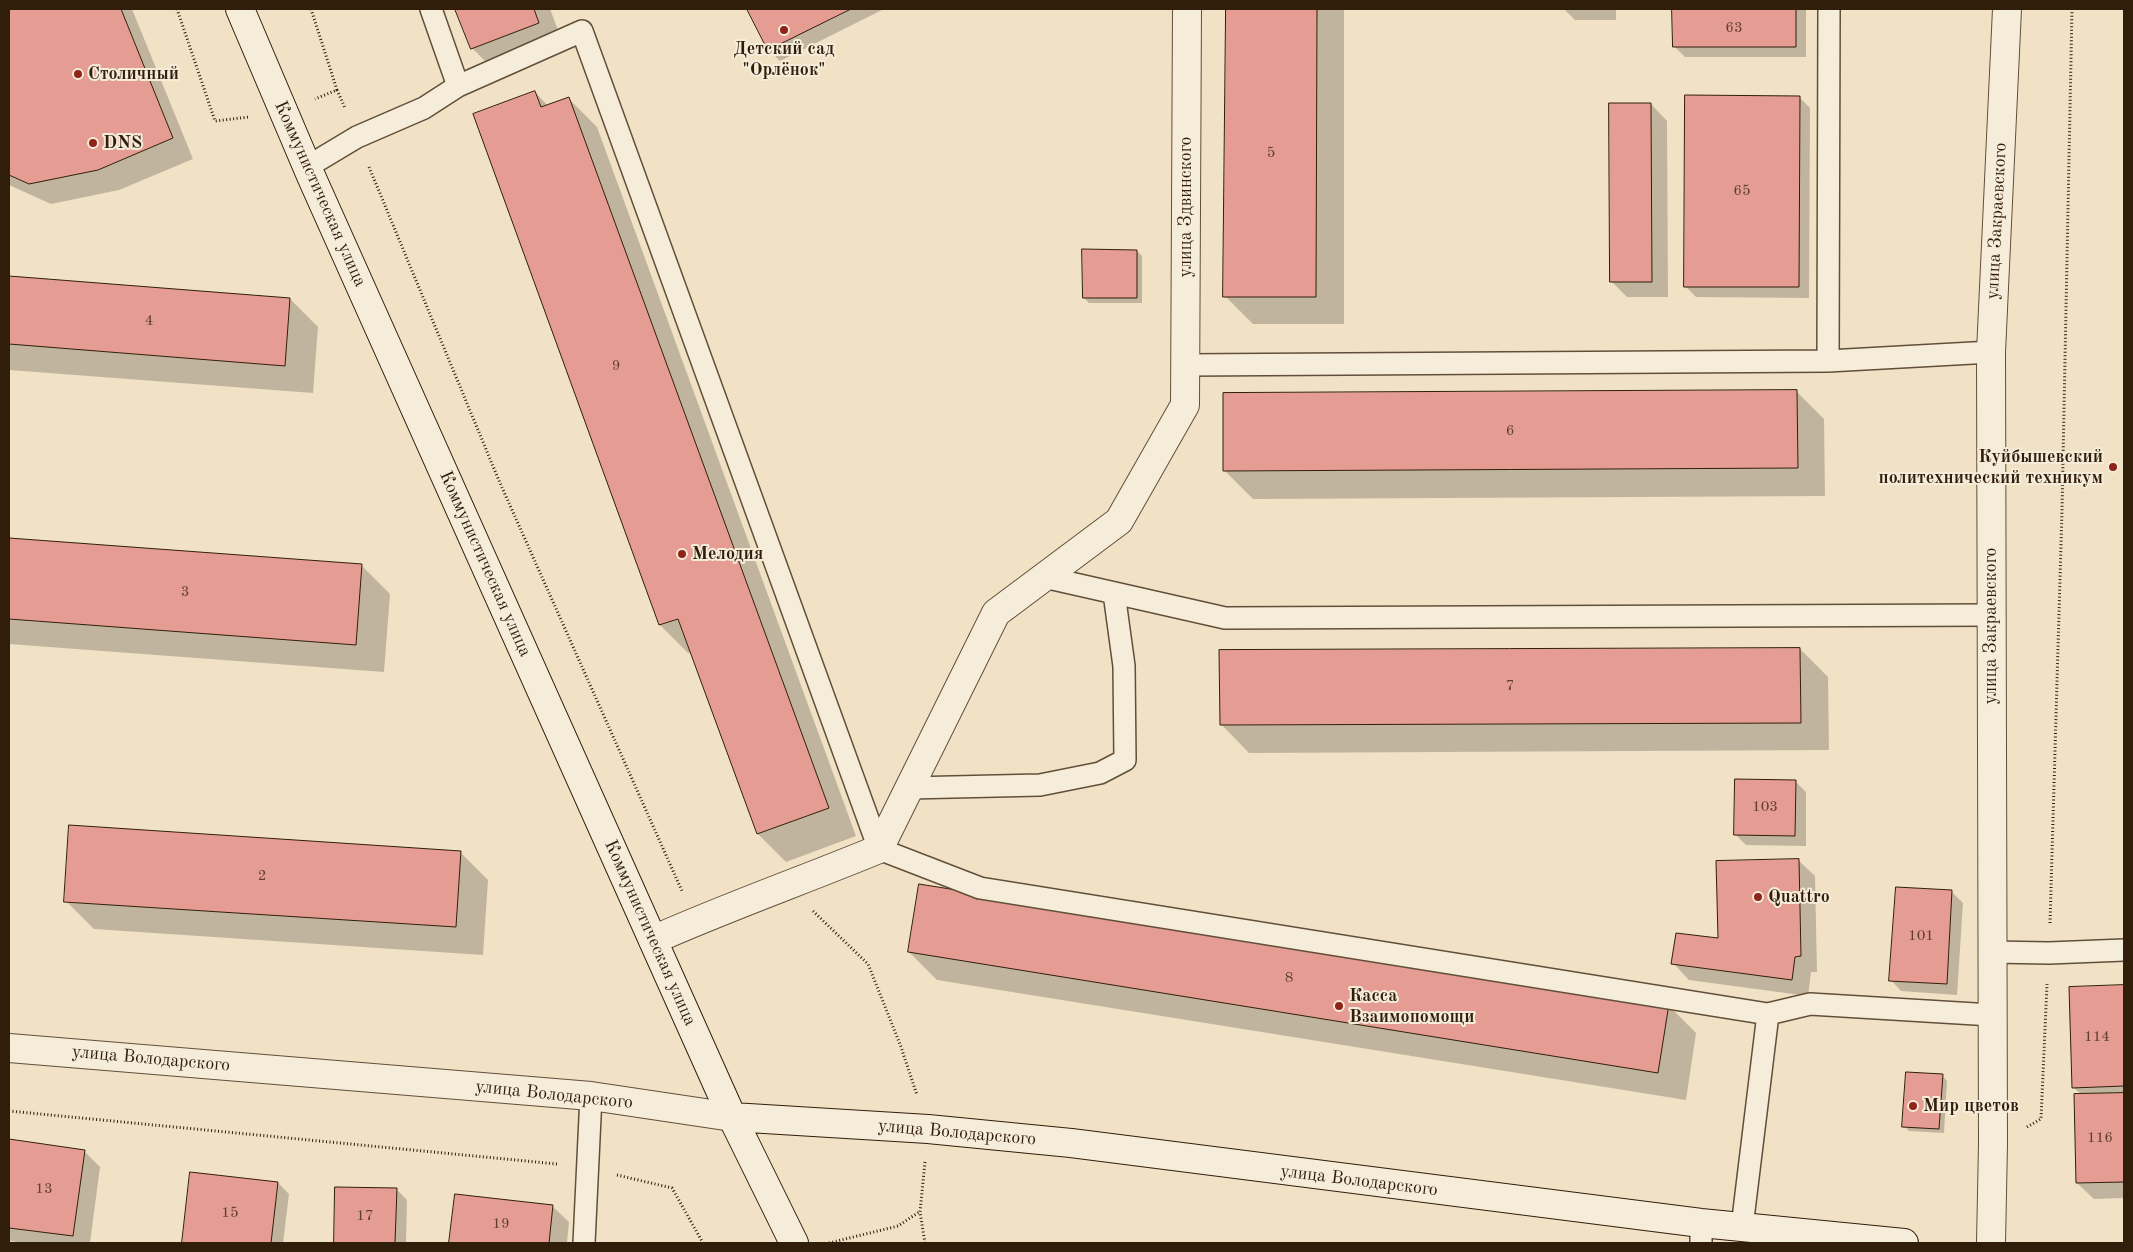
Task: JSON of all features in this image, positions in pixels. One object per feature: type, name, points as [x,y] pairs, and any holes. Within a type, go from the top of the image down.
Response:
[{"type":"street","name":"Коммунистическая улица","points":[[240,9],[307,166],[732,1117],[794,1243]]},
{"type":"street","name":"улица Здвинского","points":[[1044,577],[1119,521],[1185,405],[1187,9]]},
{"type":"street","name":"улица Закраевского","points":[[1991,1243],[1993,1144],[1990,352],[2007,9]]},
{"type":"street","points":[[653,940],[878,849],[996,613],[1044,577]]},
{"type":"street","name":"улица Володарского","points":[[9,1048],[591,1096],[732,1117],[928,1129],[1071,1143],[1701,1233],[1742,1228],[1803,1238],[1904,1243]]},
{"type":"lane","points":[[431,9],[458,86]]},
{"type":"lane","points":[[1828,361],[1829,9]]},
{"type":"lane","points":[[307,166],[357,137],[424,108],[458,86],[582,31],[878,849],[980,888],[1768,1014],[1810,1004],[1992,1015]]},
{"type":"lane","points":[[1186,365],[1828,361],[1990,352]]},
{"type":"lane","points":[[1044,577],[1225,618],[1991,615]]},
{"type":"lane","points":[[909,788],[1040,785],[1100,773],[1125,760],[1124,666],[1114,593]]},
{"type":"lane","points":[[1991,952],[2049,953],[2124,950]]},
{"type":"lane","points":[[1742,1228],[1768,1014]]},
{"type":"lane","points":[[584,1243],[591,1096]]},
{"type":"path","points":[[177,9],[215,121],[284,113],[337,90]]},
{"type":"path","points":[[311,9],[337,90],[500,482],[696,921]]},
{"type":"path","points":[[1993,1144],[2041,1119],[2049,953],[2062,510],[2072,9]]},
{"type":"path","points":[[787,887],[868,964],[901,1047],[928,1129],[920,1212],[925,1243]]},
{"type":"path","points":[[9,1111],[589,1168],[672,1188],[703,1243]]},
{"type":"path","points":[[828,1243],[898,1226],[920,1212]]},
{"type":"building","name":"Столичный","points":[[9,9],[121,9],[173,138],[98,170],[29,184],[9,175]]},
{"type":"building","points":[[455,9],[534,9],[539,23],[471,49]]},
{"type":"building","name":"Детский сад \"Орлёнок\"","points":[[747,9],[851,9],[768,50]]},
{"type":"building","points":[[1226,9],[1317,9],[1316,297],[1223,297]]},
{"type":"building","points":[[1672,9],[1796,9],[1796,47],[1673,47]]},
{"type":"building","points":[[535,91],[541,107],[569,97],[829,808],[757,834],[678,619],[659,625],[473,114]]},
{"type":"building","points":[[1685,95],[1800,96],[1799,287],[1684,287]]},
{"type":"building","points":[[1609,103],[1651,103],[1652,282],[1610,282]]},
{"type":"building","points":[[1082,249],[1137,250],[1137,298],[1083,298]]},
{"type":"building","points":[[9,276],[290,298],[285,366],[9,344]]},
{"type":"building","points":[[1797,390],[1798,468],[1223,471],[1223,393]]},
{"type":"building","points":[[9,538],[362,564],[356,645],[9,619]]},
{"type":"building","points":[[1800,648],[1801,723],[1220,725],[1219,650]]},
{"type":"building","points":[[1735,779],[1796,780],[1795,836],[1734,835]]},
{"type":"building","points":[[69,825],[461,851],[456,927],[64,902]]},
{"type":"building","name":"Quattro","points":[[1799,859],[1801,956],[1795,957],[1792,980],[1671,964],[1676,933],[1718,938],[1716,861]]},
{"type":"building","points":[[919,884],[1669,1004],[1658,1073],[908,952]]},
{"type":"building","points":[[1896,887],[1952,890],[1947,984],[1889,981]]},
{"type":"building","points":[[2124,985],[2124,1086],[2072,1088],[2069,987]]},
{"type":"building","points":[[1906,1072],[1943,1074],[1939,1129],[1902,1127]]},
{"type":"building","points":[[2124,1093],[2124,1182],[2076,1183],[2074,1094]]},
{"type":"building","points":[[9,1139],[85,1150],[73,1236],[9,1228]]},
{"type":"building","points":[[190,1172],[278,1182],[271,1243],[182,1243]]},
{"type":"building","points":[[335,1187],[397,1188],[395,1243],[334,1243]]},
{"type":"building","points":[[455,1194],[553,1205],[549,1243],[449,1243]]},
{"type":"place","name":"Детский сад \"Орлёнок\"","points":[[784,30]]},
{"type":"place","name":"Столичный","points":[[78,74]]},
{"type":"place","name":"DNS","points":[[93,143]]},
{"type":"place","name":"Куйбышевский политехнический техникум","points":[[2113,467]]},
{"type":"place","name":"Мелодия","points":[[682,554]]},
{"type":"place","name":"Quattro","points":[[1758,897]]},
{"type":"place","name":"Касса Взаимопомощи","points":[[1339,1006]]},
{"type":"place","name":"Мир цветов","points":[[1913,1106]]}]
